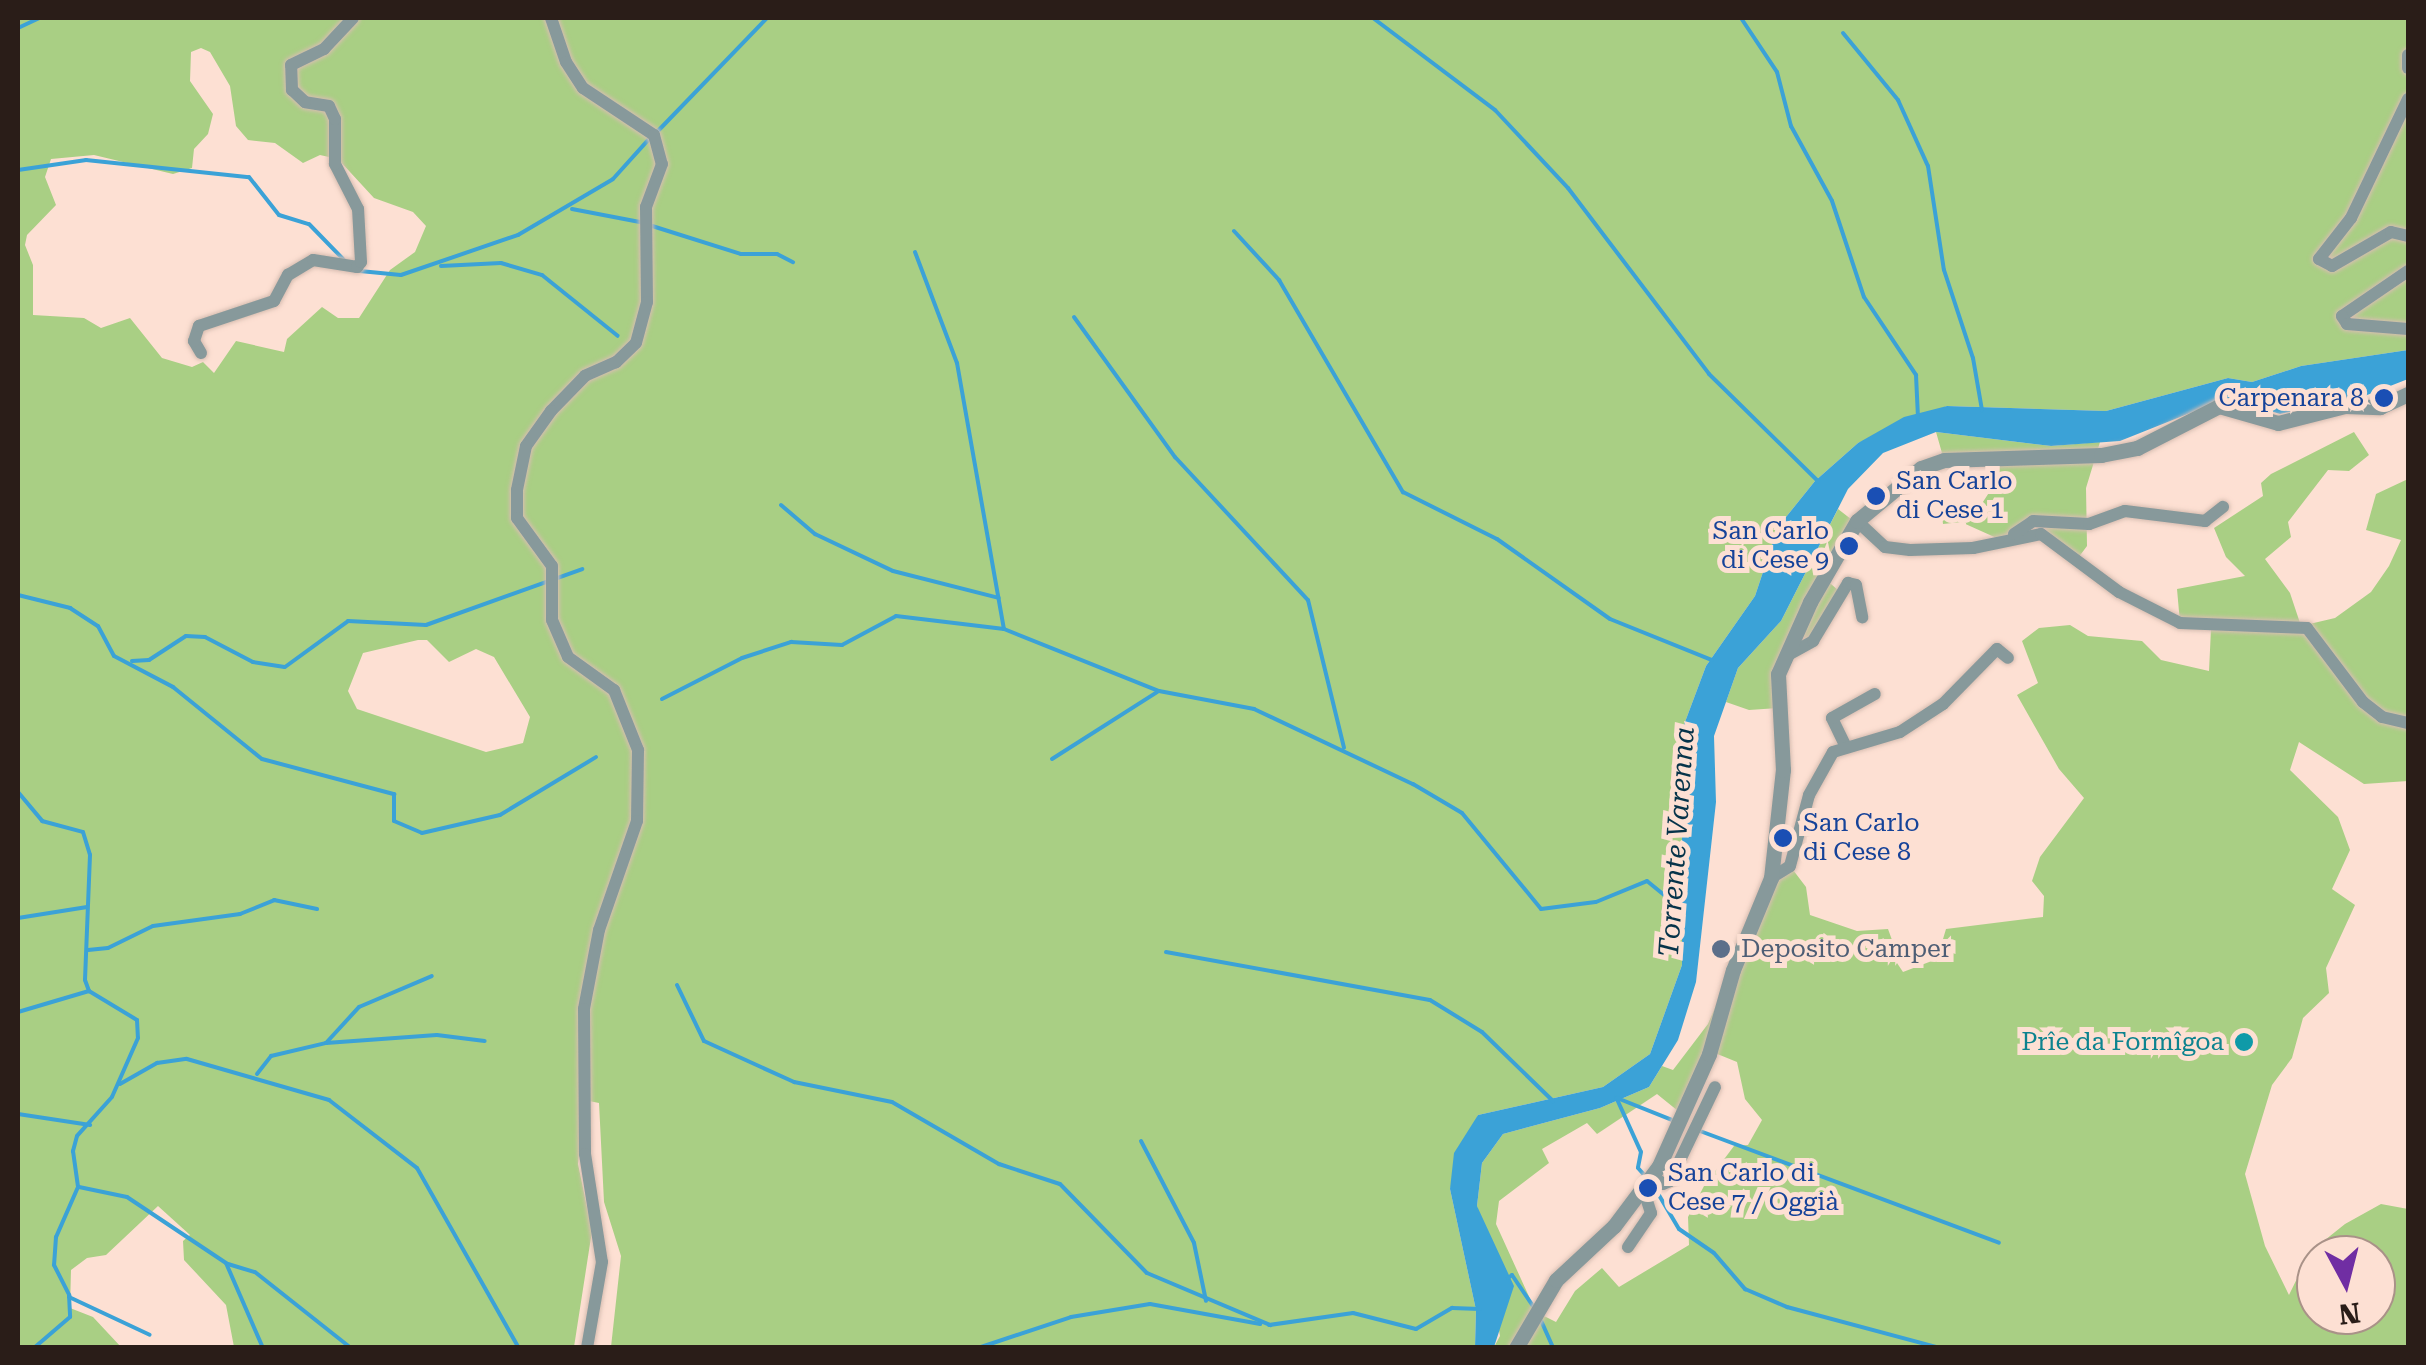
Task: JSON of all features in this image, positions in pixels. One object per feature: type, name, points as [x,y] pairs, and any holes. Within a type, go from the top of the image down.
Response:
[{"type":"street","points":[[201,353],[194,340],[199,326],[274,301],[288,275],[313,260],[356,267],[361,262],[358,209],[335,164],[335,120],[329,106],[305,102],[292,90],[291,65],[324,49],[353,18]]},
{"type":"street","points":[[552,18],[566,62],[583,88],[654,136],[662,164],[646,207],[646,302],[636,343],[616,362],[586,376],[550,411],[526,446],[517,490],[524,535],[552,566],[552,620],[568,658],[614,690],[638,750],[637,821],[593,952],[583,1024],[586,1154],[602,1262],[588,1348]]},
{"type":"street","points":[[2408,55],[2408,68]]},
{"type":"street","points":[[2408,99],[2351,218],[2319,259],[2332,266],[2391,232],[2408,236]]},
{"type":"street","points":[[2408,270],[2342,316],[2347,324],[2408,328]]},
{"type":"street","points":[[1516,1348],[1556,1280],[1603,1238],[1648,1182],[1709,1054],[1733,970],[1771,878],[1783,770],[1776,690],[1810,602],[1857,522],[1921,468],[1944,460],[2101,455],[2138,448],[2219,406],[2278,423],[2322,416],[2346,406],[2380,407],[2408,394]]},
{"type":"street","points":[[2012,536],[2033,521],[2088,524],[2125,511],[2205,521],[2223,506]]},
{"type":"street","points":[[1857,522],[1885,547],[1910,550],[1973,548],[2012,536],[2041,534],[2060,543],[2119,592],[2180,623],[2307,628],[2363,702],[2382,717],[2408,723]]},
{"type":"street","points":[[1788,655],[1813,641],[1848,583],[1856,585],[1862,617]]},
{"type":"street","points":[[1771,878],[1790,866],[1822,767],[1846,747],[1876,742],[1920,720],[1997,648],[2008,658]]},
{"type":"street","points":[[1846,747],[1832,718],[1874,694]]},
{"type":"street","points":[[1648,1182],[1670,1181],[1715,1087]]},
{"type":"street","points":[[1628,1248],[1651,1213],[1648,1182]]},
{"type":"green space","points":[[18,18],[2408,18],[2408,350],[2301,366],[2252,382],[2228,378],[2106,411],[1947,406],[1858,443],[1815,481],[1778,527],[1755,596],[1706,666],[1682,730],[1682,965],[1650,1054],[1603,1087],[1478,1115],[1450,1189],[1476,1310],[1475,1347],[611,1347],[621,1256],[604,1202],[599,1103],[584,1100],[578,1164],[592,1231],[574,1347],[234,1347],[226,1305],[184,1260],[183,1241],[190,1235],[158,1206],[106,1255],[87,1258],[71,1270],[70,1308],[93,1317],[121,1347],[18,1347]],"holes":[[[201,48],[210,52],[230,86],[236,126],[248,140],[275,143],[303,163],[320,155],[338,159],[374,198],[413,212],[426,226],[415,252],[390,270],[359,318],[338,318],[322,307],[287,339],[284,352],[236,341],[214,373],[203,362],[192,367],[162,358],[130,318],[101,328],[84,318],[33,315],[33,265],[25,245],[27,235],[56,205],[45,177],[51,159],[94,155],[173,174],[192,168],[194,149],[208,134],[213,114],[190,81],[191,52]],[[427,640],[449,662],[476,649],[494,657],[530,717],[523,743],[486,752],[357,709],[348,691],[363,653]]]},
{"type":"green space","points":[[1936,432],[2051,446],[2100,442],[2086,488],[2087,546],[2078,558],[2041,534],[2001,540],[1961,522],[1943,524],[1942,515],[1979,508],[1992,488],[1988,459],[1944,460]]},
{"type":"green space","points":[[2354,432],[2369,455],[2349,471],[2328,470],[2288,522],[2291,537],[2265,559],[2290,593],[2301,626],[2335,618],[2371,592],[2401,540],[2366,530],[2376,494],[2408,479],[2408,781],[2364,784],[2299,742],[2290,770],[2338,817],[2350,850],[2332,889],[2355,905],[2326,968],[2329,993],[2303,1018],[2292,1058],[2272,1085],[2245,1174],[2265,1246],[2289,1295],[2296,1281],[2296,1335],[2396,1335],[2396,1235],[2331,1235],[2381,1204],[2408,1209],[2408,1347],[1494,1347],[1500,1336],[1477,1206],[1482,1163],[1503,1134],[1600,1108],[1649,1087],[1662,1066],[1673,1070],[1708,1024],[1771,878],[1790,866],[1806,887],[1810,915],[1857,931],[1888,929],[1892,940],[1881,956],[1895,960],[1903,972],[1937,959],[1946,929],[2043,917],[2044,896],[2032,881],[2040,857],[2084,798],[2059,769],[2017,695],[2038,683],[2022,641],[2039,628],[2070,625],[2088,636],[2142,641],[2161,660],[2209,671],[2211,629],[2180,623],[2177,589],[2245,576],[2226,557],[2214,528],[2263,496],[2261,483],[2271,474]],"holes":[[[1710,1051],[1737,1062],[1745,1099],[1762,1120],[1748,1145],[1734,1146],[1704,1186],[1688,1217],[1689,1245],[1619,1287],[1602,1268],[1575,1291],[1556,1322],[1536,1312],[1496,1224],[1499,1201],[1549,1163],[1542,1149],[1587,1123],[1597,1134],[1657,1094],[1683,1115]]]},
{"type":"green space","points":[[1838,509],[1856,523],[1823,577],[1839,591],[1813,641],[1788,655],[1778,708],[1749,710],[1726,702],[1738,668],[1781,621]]},
{"type":"water","points":[[2408,350],[2408,379],[2362,397],[2280,414],[2228,398],[2120,441],[2051,446],[1936,432],[1883,453],[1848,489],[1781,621],[1738,668],[1714,736],[1716,802],[1696,982],[1678,1040],[1649,1087],[1600,1108],[1503,1134],[1482,1163],[1477,1206],[1514,1286],[1494,1347],[1475,1347],[1476,1310],[1450,1189],[1454,1153],[1478,1115],[1603,1087],[1650,1054],[1682,965],[1682,730],[1706,666],[1755,596],[1778,527],[1815,481],[1858,443],[1904,417],[1947,406],[2106,411],[2228,378],[2252,382],[2301,366]]},
{"type":"waterway","points":[[18,28],[39,18]]},
{"type":"waterway","points":[[239,18],[282,18]]},
{"type":"waterway","points":[[656,133],[767,18]]},
{"type":"waterway","points":[[1373,18],[1495,110],[1568,188],[1709,374],[1818,481]]},
{"type":"waterway","points":[[1741,18],[1777,72],[1791,126],[1832,201],[1864,297],[1916,375],[1918,418]]},
{"type":"waterway","points":[[1843,33],[1898,100],[1928,166],[1944,270],[1973,358],[1982,410]]},
{"type":"waterway","points":[[360,271],[401,275],[518,235],[613,179],[649,139]]},
{"type":"waterway","points":[[18,170],[86,160],[249,177],[279,215],[309,224],[344,260]]},
{"type":"waterway","points":[[572,209],[640,222]]},
{"type":"waterway","points":[[649,225],[741,254],[777,254],[793,262]]},
{"type":"waterway","points":[[1234,231],[1279,280],[1403,492],[1497,539],[1610,619],[1712,660]]},
{"type":"waterway","points":[[915,252],[957,363],[1004,629]]},
{"type":"waterway","points":[[441,266],[501,263],[542,275],[618,336]]},
{"type":"waterway","points":[[1074,317],[1175,457],[1308,600],[1344,748]]},
{"type":"waterway","points":[[781,505],[815,534],[893,571],[999,598]]},
{"type":"waterway","points":[[132,661],[149,660],[186,636],[205,637],[253,662],[285,667],[348,621],[426,625],[582,569]]},
{"type":"waterway","points":[[18,595],[70,608],[98,626],[114,656],[173,687],[262,759],[394,794],[394,821],[422,833],[500,815],[596,757]]},
{"type":"waterway","name":"Torrente Varenna","points":[[662,699],[742,658],[791,642],[842,645],[896,616],[1004,629],[1159,691],[1254,709],[1413,784],[1462,813],[1541,909],[1596,902],[1647,881],[1685,912]]},
{"type":"waterway","points":[[1052,759],[1157,692]]},
{"type":"waterway","points":[[18,792],[42,821],[83,832],[90,855],[85,980],[89,991],[137,1020],[138,1038],[112,1097],[77,1136],[73,1151],[78,1187],[56,1237],[54,1265],[69,1295],[70,1317],[34,1348]]},
{"type":"waterway","points":[[88,950],[108,948],[153,926],[240,914],[274,900],[317,909]]},
{"type":"waterway","points":[[18,918],[87,907]]},
{"type":"waterway","points":[[1166,952],[1430,1000],[1482,1032],[1553,1101]]},
{"type":"waterway","points":[[326,1043],[359,1007],[432,976]]},
{"type":"waterway","points":[[677,985],[704,1041],[794,1082],[892,1102],[999,1164],[1060,1184],[1147,1273],[1270,1325]]},
{"type":"waterway","points":[[18,1012],[89,991]]},
{"type":"waterway","points":[[257,1074],[271,1056],[326,1043],[437,1035],[485,1041]]},
{"type":"waterway","points":[[120,1084],[157,1063],[187,1059],[329,1100],[417,1168],[519,1348]]},
{"type":"waterway","points":[[1616,1097],[1641,1152],[1638,1168],[1647,1178]]},
{"type":"waterway","points":[[1617,1098],[1672,1120]]},
{"type":"waterway","points":[[18,1114],[90,1125]]},
{"type":"waterway","points":[[1700,1131],[1999,1243]]},
{"type":"waterway","points":[[1141,1141],[1194,1243],[1206,1301]]},
{"type":"waterway","points":[[1653,1185],[1679,1229],[1714,1253],[1745,1289],[1787,1307],[1940,1348]]},
{"type":"waterway","points":[[79,1187],[127,1197],[226,1263],[263,1348]]},
{"type":"waterway","points":[[228,1264],[255,1272],[351,1348]]},
{"type":"waterway","points":[[1508,1278],[1512,1275],[1534,1308]]},
{"type":"waterway","points":[[69,1297],[150,1335]]},
{"type":"waterway","points":[[978,1348],[1071,1317],[1150,1304],[1260,1324]]},
{"type":"waterway","points":[[1269,1325],[1353,1313],[1416,1329],[1452,1308],[1480,1309]]},
{"type":"waterway","points":[[1539,1316],[1553,1348]]},
{"type":"place","name":"Carpenara 8","points":[[2384,398]]},
{"type":"place","name":"San Carlo di Cese 1","points":[[1876,496]]},
{"type":"place","name":"San Carlo di Cese 9","points":[[1849,546]]},
{"type":"place","name":"San Carlo di Cese 8","points":[[1783,838]]},
{"type":"place","name":"Deposito Camper","points":[[1721,949]]},
{"type":"place","name":"Prîe da Formîgoa","points":[[2244,1042]]},
{"type":"place","name":"San Carlo di Cese 7 / Oggià","points":[[1648,1188]]}]
